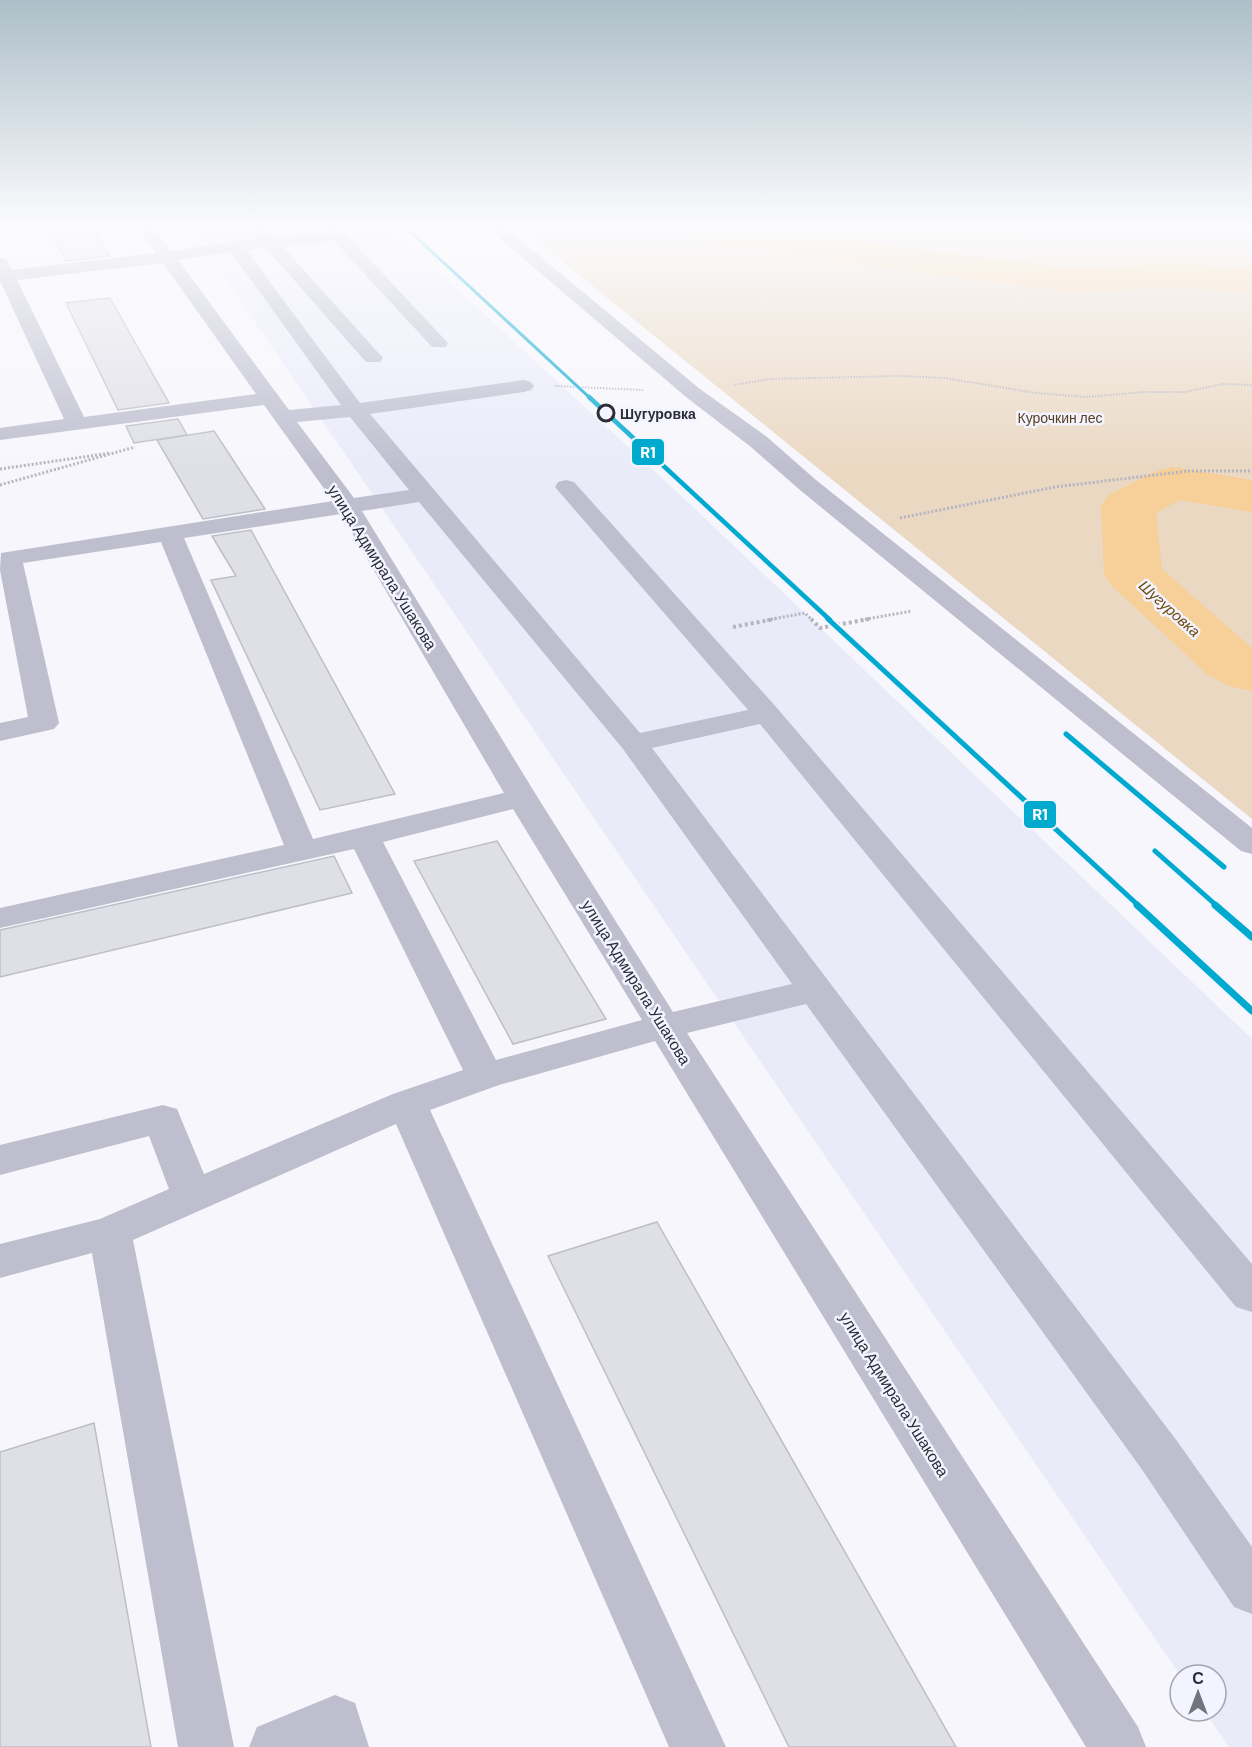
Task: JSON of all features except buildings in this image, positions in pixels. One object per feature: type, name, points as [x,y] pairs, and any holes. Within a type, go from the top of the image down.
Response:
[{"type":"street","points":[[21,307],[77,424]]},
{"type":"street","name":"улица Адмирала Ушакова","points":[[204,307],[349,508],[522,798],[1118,1747]]},
{"type":"street","points":[[290,307],[355,410],[633,743],[1160,1456],[1252,1590]]},
{"type":"street","points":[[327,307],[373,358]]},
{"type":"street","points":[[404,307],[439,344]]},
{"type":"street","points":[[590,307],[693,393],[759,442],[858,526],[1252,844]]},
{"type":"street","points":[[0,434],[168,412],[278,407],[355,410],[524,386]]},
{"type":"street","points":[[566,487],[767,714],[1252,1295]]},
{"type":"street","points":[[0,732],[44,723],[10,558],[349,508],[426,494]]},
{"type":"street","points":[[170,534],[302,850]]},
{"type":"street","points":[[633,743],[767,714]]},
{"type":"street","points":[[0,918],[364,837],[522,798]]},
{"type":"street","points":[[364,837],[485,1076]]},
{"type":"street","points":[[0,1261],[110,1232],[407,1104],[485,1076],[664,1026],[814,990]]},
{"type":"street","points":[[407,1104],[698,1747]]},
{"type":"street","points":[[0,1160],[163,1119],[192,1197]]},
{"type":"street","points":[[110,1232],[206,1747]]},
{"type":"street","points":[[277,1747],[335,1722],[341,1747]]},
{"type":"path","points":[[524,386],[693,393],[769,379],[899,376],[945,378],[1036,393],[1087,397],[1145,392],[1185,392],[1223,384],[1252,385]]},
{"type":"path","points":[[0,485],[130,450],[152,435],[168,412]]},
{"type":"path","points":[[0,469],[130,450]]},
{"type":"path","points":[[858,526],[1055,487],[1188,471],[1252,471]]},
{"type":"path","points":[[697,633],[804,614],[820,628],[955,604]]},
{"type":"shaded area","points":[[244,307],[476,307],[691,505],[1252,1039],[1252,1747],[1229,1747],[1212,1723],[1228,1723],[1228,1663],[1172,1663]]},
{"type":"green space","name":"Курочкин лес","points":[[618,307],[1252,307],[1252,819]]},
{"type":"waterway","name":"Шугуровка","points":[[1252,496],[1173,483],[1128,506],[1133,574],[1230,662],[1252,672]]},
{"type":"transit line","name":"R1","points":[[491,307],[1252,1011]]},
{"type":"transit line","name":"R1","points":[[1066,734],[1224,867]]},
{"type":"transit line","name":"R1","points":[[1155,851],[1252,937]]},
{"type":"place","name":"Шугуровка","points":[[606,413]]}]
